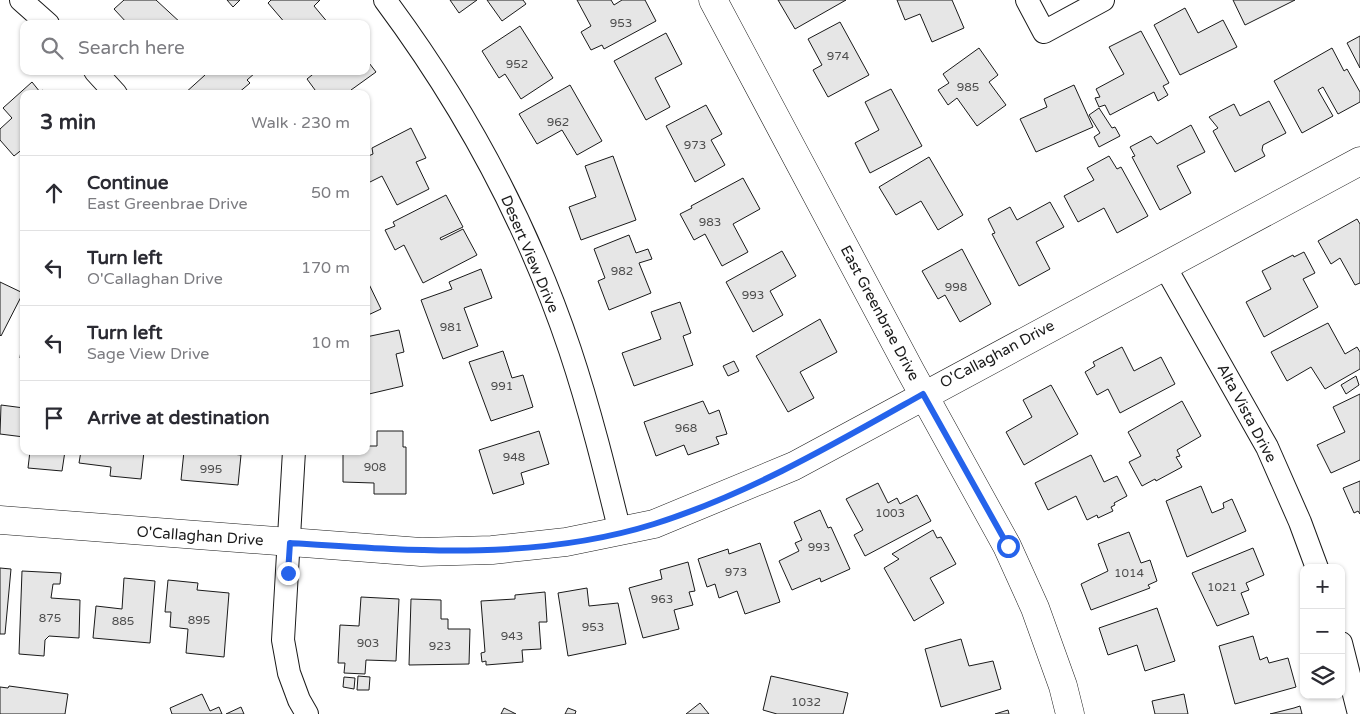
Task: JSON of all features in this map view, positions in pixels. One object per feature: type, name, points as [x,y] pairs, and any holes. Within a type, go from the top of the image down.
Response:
[{"type":"street","points":[[21,0],[44,20]]},
{"type":"street","name":"Desert View Drive","points":[[386,0],[456,104],[499,182],[536,262],[570,350],[620,532]]},
{"type":"street","name":"East Greenbrae Drive","points":[[713,0],[923,394],[1008,546],[1035,608],[1063,686],[1070,714]]},
{"type":"street","points":[[1027,0],[1044,32],[1103,0]]},
{"type":"street","points":[[99,75],[112,90]]},
{"type":"street","name":"O'Callaghan Drive","points":[[0,520],[421,552],[492,550],[566,542],[620,532],[663,520],[794,466],[923,394],[1360,161]]},
{"type":"street","name":"Alta Vista Drive","points":[[1164,265],[1267,447],[1300,522],[1316,564]]},
{"type":"street","points":[[294,455],[283,640],[288,673],[299,700],[308,714]]},
{"type":"street","points":[[1344,654],[1359,714]]},
{"type":"building","points":[[124,0],[156,0],[178,20],[124,20],[114,9]]},
{"type":"building","points":[[227,0],[240,0],[233,7]]},
{"type":"building","points":[[271,0],[320,0],[314,6],[326,20],[283,20],[268,3]]},
{"type":"building","points":[[450,0],[477,0],[459,13]]},
{"type":"building","points":[[487,0],[523,0],[526,4],[502,21]]},
{"type":"building","points":[[577,0],[611,0],[614,5],[622,0],[645,0],[656,21],[604,49],[602,45],[591,50],[581,32],[591,26]]},
{"type":"building","points":[[778,0],[846,0],[795,29]]},
{"type":"building","points":[[897,0],[952,0],[964,28],[932,42],[920,14],[905,20]]},
{"type":"building","points":[[1233,0],[1295,0],[1245,25]]},
{"type":"building","points":[[1185,8],[1198,33],[1223,20],[1237,47],[1180,75],[1154,25]]},
{"type":"building","points":[[840,22],[869,75],[828,97],[813,70],[822,65],[808,39]]},
{"type":"building","points":[[520,26],[553,78],[521,99],[505,74],[499,78],[482,51]]},
{"type":"building","points":[[1141,31],[1169,83],[1163,86],[1168,95],[1158,101],[1154,92],[1110,115],[1105,105],[1099,107],[1095,98],[1100,97],[1096,89],[1124,74],[1109,47]]},
{"type":"building","points":[[666,33],[682,64],[655,78],[670,107],[646,120],[614,61]]},
{"type":"building","points":[[1360,36],[1360,68],[1347,43]]},
{"type":"building","points":[[979,48],[998,75],[989,82],[1006,105],[977,126],[957,98],[948,105],[938,90],[949,83],[943,74]]},
{"type":"building","points":[[1332,48],[1344,71],[1347,69],[1360,92],[1360,102],[1338,114],[1323,87],[1318,90],[1333,116],[1302,133],[1274,81]]},
{"type":"building","points":[[370,64],[376,72],[351,90],[315,90],[307,79],[312,75],[370,75]]},
{"type":"building","points":[[205,75],[253,75],[247,80],[250,83],[242,90],[188,90]]},
{"type":"building","points":[[32,82],[38,90],[23,90]]},
{"type":"building","points":[[570,85],[602,141],[577,155],[562,130],[537,144],[519,114]]},
{"type":"building","points":[[1074,85],[1093,127],[1036,152],[1020,119],[1047,107],[1044,99]]},
{"type":"building","points":[[891,89],[922,146],[870,173],[855,143],[879,130],[865,102]]},
{"type":"building","points":[[20,93],[20,151],[14,156],[0,140],[0,129],[12,118],[3,108]]},
{"type":"building","points":[[1269,101],[1286,133],[1263,145],[1262,150],[1265,156],[1235,172],[1213,131],[1218,128],[1209,117],[1234,104],[1240,116]]},
{"type":"building","points":[[706,105],[722,134],[711,140],[725,165],[695,182],[666,126]]},
{"type":"building","points":[[1099,108],[1112,128],[1115,127],[1120,136],[1099,147],[1094,137],[1100,133],[1089,115]]},
{"type":"building","points":[[1191,125],[1205,152],[1177,166],[1191,193],[1160,210],[1132,157],[1135,156],[1130,147],[1151,136],[1157,144]]},
{"type":"building","points":[[411,128],[426,158],[416,162],[429,189],[397,205],[382,176],[370,182],[370,155],[373,154],[372,148]]},
{"type":"building","points":[[613,156],[636,220],[581,240],[569,207],[596,197],[585,166]]},
{"type":"building","points":[[1109,156],[1117,169],[1121,167],[1148,216],[1117,233],[1104,208],[1078,222],[1064,196],[1094,180],[1087,168]]},
{"type":"building","points":[[929,157],[963,215],[938,230],[921,201],[896,215],[879,187]]},
{"type":"building","points":[[743,178],[760,209],[733,224],[748,252],[722,266],[705,234],[694,240],[680,214]]},
{"type":"building","points":[[446,195],[463,227],[440,238],[441,240],[463,229],[477,255],[423,283],[404,245],[395,250],[385,230],[395,226],[393,222]]},
{"type":"building","points":[[1050,202],[1064,227],[1036,242],[1050,269],[1019,286],[992,234],[995,233],[988,219],[1010,207],[1017,220]]},
{"type":"building","points":[[1357,219],[1360,224],[1360,283],[1355,285],[1340,258],[1331,264],[1318,241]]},
{"type":"building","points":[[629,235],[636,253],[648,249],[652,259],[639,263],[651,293],[609,310],[598,281],[605,278],[594,249]]},
{"type":"building","points":[[962,249],[991,304],[960,322],[945,295],[938,299],[922,271]]},
{"type":"building","points":[[782,251],[796,276],[770,291],[783,315],[753,332],[726,282]]},
{"type":"building","points":[[1304,252],[1315,273],[1303,279],[1318,307],[1264,337],[1246,302],[1271,289],[1262,271],[1293,255],[1294,257]]},
{"type":"building","points":[[481,269],[492,298],[464,308],[478,346],[443,359],[421,300],[452,289],[449,282]]},
{"type":"building","points":[[0,282],[20,292],[20,299],[0,335]]},
{"type":"building","points":[[370,286],[381,309],[370,314]]},
{"type":"building","points":[[680,302],[691,333],[683,336],[693,365],[634,386],[622,353],[661,339],[651,312]]},
{"type":"building","points":[[820,319],[837,352],[800,372],[814,398],[788,412],[756,356]]},
{"type":"building","points":[[1328,323],[1345,354],[1357,347],[1360,352],[1360,369],[1325,389],[1311,367],[1287,381],[1271,352]]},
{"type":"building","points":[[399,330],[404,352],[396,354],[403,386],[370,394],[370,336]]},
{"type":"building","points":[[1122,347],[1134,371],[1161,357],[1175,384],[1120,413],[1108,389],[1097,395],[1085,372],[1095,366],[1093,362]]},
{"type":"building","points":[[503,351],[512,378],[523,375],[533,407],[491,421],[469,362]]},
{"type":"building","points":[[734,361],[739,371],[728,376],[723,366]]},
{"type":"building","points":[[1356,376],[1359,385],[1346,394],[1341,385]]},
{"type":"building","points":[[1051,385],[1078,434],[1024,465],[1006,432],[1032,417],[1023,400]]},
{"type":"building","points":[[1360,394],[1360,460],[1331,473],[1317,445],[1345,432],[1333,407]]},
{"type":"building","points":[[703,401],[709,414],[719,410],[727,434],[716,437],[719,444],[688,455],[684,445],[656,456],[644,422]]},
{"type":"building","points":[[1182,401],[1201,436],[1177,450],[1180,456],[1176,457],[1182,467],[1142,486],[1129,462],[1141,456],[1128,432]]},
{"type":"building","points":[[1,405],[20,407],[20,436],[0,434]]},
{"type":"building","points":[[377,431],[403,431],[403,447],[406,447],[406,494],[374,494],[374,483],[343,482],[343,455],[370,455],[370,446],[377,446]]},
{"type":"building","points":[[539,431],[549,464],[521,473],[524,484],[493,494],[479,450]]},
{"type":"building","points":[[30,455],[64,455],[62,471],[28,468]]},
{"type":"building","points":[[80,455],[144,455],[141,479],[110,476],[111,467],[79,463]]},
{"type":"building","points":[[184,455],[241,455],[238,485],[181,480]]},
{"type":"building","points":[[1091,455],[1104,482],[1117,476],[1127,496],[1114,503],[1115,505],[1111,507],[1113,511],[1098,518],[1097,515],[1087,520],[1076,496],[1048,510],[1035,483]]},
{"type":"building","points":[[1360,481],[1360,514],[1358,511],[1354,513],[1343,488]]},
{"type":"building","points":[[878,483],[888,503],[897,498],[900,504],[917,495],[931,521],[865,556],[854,535],[863,530],[846,499]]},
{"type":"building","points":[[1201,486],[1212,513],[1224,508],[1223,503],[1232,499],[1246,531],[1187,557],[1166,501]]},
{"type":"building","points":[[820,510],[828,528],[831,527],[850,569],[821,582],[820,578],[792,590],[779,561],[799,551],[795,543],[802,540],[794,522]]},
{"type":"building","points":[[933,530],[937,538],[941,537],[956,564],[930,578],[944,603],[914,621],[884,568],[899,559],[892,554]]},
{"type":"building","points":[[1129,532],[1141,563],[1150,560],[1157,581],[1148,585],[1150,588],[1091,610],[1081,584],[1108,571],[1098,544]]},
{"type":"building","points":[[760,543],[780,602],[745,614],[737,591],[719,598],[715,584],[707,587],[698,559],[728,549],[729,554]]},
{"type":"building","points":[[1253,548],[1264,575],[1246,583],[1249,590],[1241,593],[1249,614],[1217,626],[1192,573]]},
{"type":"building","points":[[688,562],[695,591],[689,592],[693,605],[674,610],[679,629],[643,638],[629,588],[662,579],[660,570]]},
{"type":"building","points":[[0,568],[11,569],[5,634],[0,634]]},
{"type":"building","points":[[22,571],[61,573],[60,584],[53,584],[51,598],[80,600],[79,638],[49,636],[45,640],[44,656],[19,654]]},
{"type":"building","points":[[124,578],[155,581],[150,643],[93,638],[96,606],[122,609]]},
{"type":"building","points":[[168,580],[198,583],[197,590],[229,593],[224,657],[186,653],[188,629],[170,627],[171,612],[165,612]]},
{"type":"building","points":[[587,588],[589,606],[618,603],[626,644],[568,656],[558,593]]},
{"type":"building","points":[[545,592],[547,622],[539,622],[541,649],[522,650],[523,662],[486,665],[486,661],[482,662],[481,653],[485,652],[481,601],[515,599],[515,595]]},
{"type":"building","points":[[361,597],[399,599],[396,661],[366,660],[365,674],[344,673],[345,663],[338,663],[340,625],[359,626]]},
{"type":"building","points":[[411,599],[441,600],[441,619],[448,619],[448,629],[470,629],[469,664],[409,665]]},
{"type":"building","points":[[1157,608],[1175,661],[1145,671],[1137,645],[1108,655],[1099,628]]},
{"type":"building","points":[[1253,636],[1260,660],[1267,657],[1269,663],[1288,658],[1296,687],[1235,704],[1219,646]]},
{"type":"building","points":[[961,639],[969,666],[993,661],[1001,689],[941,707],[925,649]]},
{"type":"building","points":[[358,676],[370,677],[369,690],[357,690]]},
{"type":"building","points":[[771,676],[848,693],[843,714],[777,714],[763,710]]},
{"type":"building","points":[[344,677],[355,678],[354,689],[343,687]]},
{"type":"building","points":[[9,686],[68,694],[65,714],[0,714],[0,687],[8,688]]},
{"type":"building","points":[[202,694],[210,711],[219,707],[222,714],[172,714],[170,708]]},
{"type":"building","points":[[1184,694],[1188,714],[1155,714],[1152,701]]},
{"type":"building","points":[[700,703],[709,714],[686,714]]},
{"type":"building","points":[[1300,706],[1302,714],[1270,714],[1294,708]]},
{"type":"building","points":[[241,707],[244,714],[226,714]]},
{"type":"building","points":[[504,708],[516,714],[501,714]]},
{"type":"building","points":[[568,708],[576,711],[575,714],[565,714]]},
{"type":"building","points":[[1008,710],[1009,714],[995,714]]},
{"type":"route","points":[[288,573],[290,543],[421,552],[492,550],[566,542],[654,524],[794,466],[923,394],[1008,546]]}]
